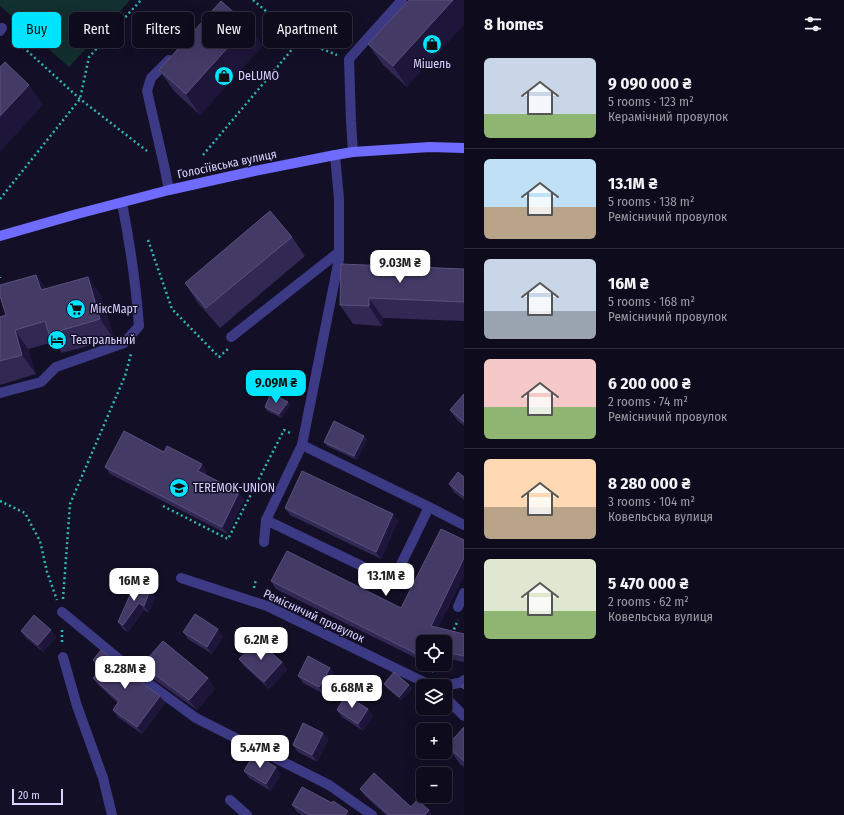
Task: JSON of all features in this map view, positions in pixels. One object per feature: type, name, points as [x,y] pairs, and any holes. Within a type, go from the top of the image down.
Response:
[{"type":"main road","name":"Голосіївська вулиця","points":[[0,236],[170,190],[335,155],[353,152],[430,147],[464,148]]},
{"type":"street","points":[[353,152],[349,59],[402,0]]},
{"type":"street","points":[[170,190],[147,91],[151,78],[174,56]]},
{"type":"street","points":[[264,542],[266,520],[303,442],[340,273],[339,199],[335,155]]},
{"type":"street","points":[[0,393],[40,382],[56,367],[124,343],[138,326],[137,297],[122,203]]},
{"type":"street","points":[[231,337],[339,252]]},
{"type":"street","points":[[303,442],[464,525]]},
{"type":"street","points":[[266,520],[393,581],[429,507]]},
{"type":"street","name":"Ремісничий провулок","points":[[181,578],[267,606],[418,679]]},
{"type":"street","points":[[459,611],[464,593]]},
{"type":"street","points":[[62,612],[148,683],[196,718],[329,785],[372,815]]},
{"type":"street","points":[[63,658],[77,706],[103,778],[112,815]]},
{"type":"street","points":[[452,684],[463,682],[464,680]]},
{"type":"street","points":[[452,704],[464,716]]},
{"type":"street","points":[[230,800],[247,815]]},
{"type":"path","points":[[0,199],[80,98],[89,57],[141,0]]},
{"type":"path","points":[[253,0],[267,12]]},
{"type":"path","points":[[1,29],[80,98],[164,164]]},
{"type":"path","points":[[203,155],[293,48]]},
{"type":"path","points":[[321,48],[349,59]]},
{"type":"path","points":[[148,240],[172,308],[219,357],[230,348]]},
{"type":"path","points":[[63,658],[62,612],[70,504],[125,376],[138,326]]},
{"type":"path","points":[[163,506],[228,539],[284,430],[303,442]]},
{"type":"path","points":[[0,501],[25,513],[40,541],[47,572],[62,612]]},
{"type":"path","points":[[451,635],[459,611]]},
{"type":"green space","points":[[0,0],[130,0],[119,12],[69,12],[69,48],[86,48],[69,67],[48,48],[61,48],[61,12],[12,12],[12,17],[0,6]]},
{"type":"building","points":[[409,0],[453,0],[393,66],[368,44]]},
{"type":"building","points":[[221,1],[233,12],[211,12]]},
{"type":"building","points":[[202,22],[202,48],[227,48],[186,94],[159,70],[179,48],[194,48],[194,31]]},
{"type":"building","points":[[5,62],[29,85],[0,116],[0,67]]},
{"type":"building","points":[[270,211],[292,237],[206,308],[185,283]]},
{"type":"building","points":[[341,264],[464,269],[464,302],[369,298],[369,306],[340,305]]},
{"type":"building","points":[[36,275],[41,290],[88,277],[100,319],[49,334],[45,321],[15,330],[22,355],[0,361],[0,317],[6,315],[0,296],[0,285]]},
{"type":"building","points":[[271,393],[288,402],[279,414],[265,407]]},
{"type":"building","points":[[464,394],[464,422],[450,410]]},
{"type":"building","points":[[334,421],[364,436],[354,456],[324,442]]},
{"type":"building","points":[[124,431],[164,452],[167,446],[202,464],[198,471],[239,492],[222,527],[105,467]]},
{"type":"building","points":[[302,471],[393,514],[376,552],[285,508]]},
{"type":"building","points":[[458,472],[464,477],[464,496],[449,484]]},
{"type":"building","points":[[441,529],[464,540],[464,558],[431,626],[464,634],[464,656],[452,653],[452,635],[416,635],[416,654],[271,581],[287,551],[401,608]]},
{"type":"building","points":[[135,584],[150,590],[144,606],[139,603],[123,625],[118,622]]},
{"type":"building","points":[[195,614],[218,629],[207,647],[183,632]]},
{"type":"building","points":[[34,615],[51,630],[38,645],[21,631]]},
{"type":"building","points":[[257,640],[282,662],[264,682],[239,659]]},
{"type":"building","points":[[163,641],[208,678],[189,700],[142,665]]},
{"type":"building","points":[[101,650],[160,696],[137,727],[113,710],[119,701],[93,678],[102,668],[93,660]]},
{"type":"building","points":[[308,656],[330,668],[319,687],[298,676]]},
{"type":"building","points":[[394,672],[409,685],[399,697],[384,684]]},
{"type":"building","points":[[346,695],[368,709],[358,724],[337,710]]},
{"type":"building","points":[[303,723],[323,733],[312,755],[293,745]]},
{"type":"building","points":[[464,727],[464,761],[452,750],[452,740]]},
{"type":"building","points":[[254,754],[276,767],[266,784],[244,771]]},
{"type":"building","points":[[374,773],[411,807],[416,801],[416,803],[421,803],[429,810],[425,815],[389,815],[360,789]]},
{"type":"building","points":[[302,787],[332,803],[333,801],[348,811],[345,815],[310,815],[292,805]]},
{"type":"place","name":"Мішель","points":[[432,44]]},
{"type":"place","name":"DeLUMO","points":[[224,76]]},
{"type":"place","name":"МіксМарт","points":[[76,309]]},
{"type":"place","name":"Театральний","points":[[57,340]]},
{"type":"place","name":"TEREMOK-UNION","points":[[179,488]]}]
